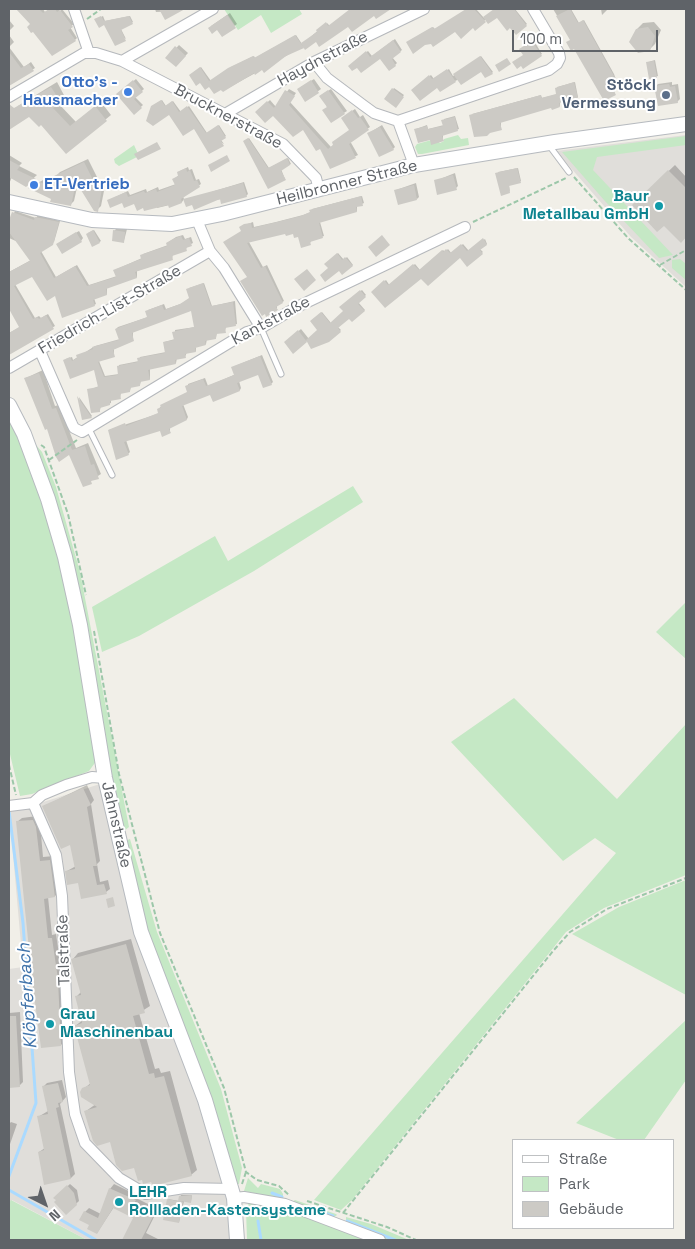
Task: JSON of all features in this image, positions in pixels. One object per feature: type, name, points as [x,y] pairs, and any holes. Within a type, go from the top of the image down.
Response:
[{"type":"street","points":[[9,97],[89,53],[74,9]]},
{"type":"street","points":[[122,61],[213,9]]},
{"type":"street","name":"Haydnstraße","points":[[225,114],[314,62],[424,9]]},
{"type":"street","points":[[314,62],[327,78],[374,113],[398,122],[549,70],[557,64],[560,58],[533,9]]},
{"type":"street","name":"Brucknerstraße","points":[[89,53],[122,61],[283,144],[316,178],[319,190]]},
{"type":"street","points":[[398,122],[414,166]]},
{"type":"street","name":"Heilbronner Straße","points":[[9,202],[92,220],[172,224],[197,220],[414,166],[548,143],[686,124]]},
{"type":"street","points":[[197,220],[210,251],[224,268],[261,328]]},
{"type":"street","name":"Kantstraße","points":[[86,430],[247,332],[261,328],[297,307],[465,227]]},
{"type":"street","name":"Friedrich-List-Straße","points":[[9,368],[210,251]]},
{"type":"street","points":[[40,351],[74,428],[86,430]]},
{"type":"street","name":"Jahnstraße","points":[[9,405],[24,434],[48,499],[65,557],[80,625],[104,778],[142,932],[205,1100],[233,1193],[237,1240]]},
{"type":"street","points":[[13,806],[34,803],[42,795],[66,784],[92,777],[104,778]]},
{"type":"street","name":"Talstraße","points":[[34,803],[56,855],[67,949],[69,1072],[75,1114],[85,1143],[119,1178],[146,1194],[184,1188],[233,1193],[244,1197],[285,1204],[380,1240]]},
{"type":"lane","points":[[548,143],[571,173]]},
{"type":"lane","points":[[261,328],[280,374]]},
{"type":"lane","points":[[86,430],[112,475]]},
{"type":"path","points":[[79,23],[101,9]]},
{"type":"path","points":[[465,227],[571,173],[622,232],[686,290]]},
{"type":"path","points":[[659,265],[686,250]]},
{"type":"path","points":[[49,460],[78,439],[86,430]]},
{"type":"path","points":[[24,434],[44,447],[49,460],[74,534],[87,599]]},
{"type":"path","points":[[93,627],[125,801],[160,932],[224,1088],[246,1172],[257,1180],[279,1186],[290,1196]]},
{"type":"path","points":[[9,765],[13,806]]},
{"type":"path","points":[[336,1223],[570,932],[607,909],[686,878]]},
{"type":"path","points":[[304,1200],[344,1212],[416,1240]]},
{"type":"shaded area","points":[[686,135],[686,287],[631,237],[556,151]]},
{"type":"shaded area","points":[[100,784],[186,1067],[232,1202],[230,1240],[87,1240],[12,1200],[9,1203],[9,969],[23,967],[9,809],[37,804]]},
{"type":"green space","points":[[224,9],[299,9],[302,14],[271,33],[261,15],[238,30]]},
{"type":"green space","points":[[458,135],[461,139],[468,138],[469,145],[422,154],[418,154],[415,147],[417,144],[435,139],[440,143],[444,139]]},
{"type":"green space","points":[[686,136],[686,145],[597,157],[593,170],[673,255],[659,258],[562,152]]},
{"type":"green space","points":[[134,145],[139,156],[119,166],[115,163],[114,159]]},
{"type":"green space","points":[[680,259],[686,264],[686,280],[672,268],[672,260]]},
{"type":"green space","points":[[9,420],[29,455],[60,556],[74,623],[97,760],[89,771],[32,794],[20,796],[9,750]]},
{"type":"green space","points":[[36,445],[42,452],[56,487],[80,572],[129,827],[124,831]]},
{"type":"green space","points":[[353,486],[363,502],[254,571],[139,636],[102,652],[92,607],[215,536],[228,561]]},
{"type":"green space","points":[[686,602],[686,659],[656,632]]},
{"type":"green space","points":[[514,698],[617,799],[686,724],[686,875],[604,908],[566,932],[352,1200],[341,1210],[314,1200],[616,853],[595,838],[563,861],[451,742]]},
{"type":"green space","points":[[130,839],[157,932],[221,1089],[242,1168],[239,1184],[237,1184],[220,1124],[150,939],[125,841]]},
{"type":"green space","points":[[686,880],[686,995],[572,934],[619,907]]},
{"type":"green space","points":[[686,1020],[686,1080],[645,1139],[616,1139],[576,1123]]},
{"type":"green space","points":[[248,1178],[258,1188],[261,1184],[280,1189],[283,1197],[280,1199],[244,1191]]},
{"type":"green space","points":[[11,1200],[87,1240],[9,1240],[9,1203]]},
{"type":"green space","points":[[295,1200],[337,1215],[333,1218],[292,1202]]},
{"type":"green space","points":[[249,1203],[272,1204],[372,1240],[247,1240],[246,1210]]},
{"type":"green space","points":[[346,1217],[371,1224],[409,1240],[389,1240],[346,1223]]},
{"type":"building","points":[[16,9],[39,9],[43,13],[49,9],[55,9],[57,12],[60,10],[73,27],[68,30],[76,41],[52,56],[33,32],[31,33],[27,27],[30,24]]},
{"type":"building","points":[[159,9],[185,9],[165,20]]},
{"type":"building","points":[[350,9],[391,9],[376,19],[374,16],[352,32],[348,27],[319,47],[316,42],[305,50],[301,43],[317,32],[316,30],[326,22],[328,26]]},
{"type":"building","points":[[466,9],[474,9],[486,22],[475,31],[473,28],[461,39],[455,32],[433,47],[431,44],[425,45],[413,54],[406,42],[432,27],[434,29]]},
{"type":"building","points":[[494,9],[514,9],[527,26],[516,35],[510,28],[507,31],[497,18],[488,24],[483,17]]},
{"type":"building","points":[[570,9],[578,23],[583,20],[617,84],[612,87],[616,95],[604,101],[574,49],[571,51],[566,42],[570,40],[556,16]]},
{"type":"building","points":[[227,15],[236,28],[222,37],[217,30],[212,34],[208,28]]},
{"type":"building","points":[[101,16],[104,21],[129,16],[133,24],[121,30],[126,41],[115,46],[104,25],[99,28],[94,19]]},
{"type":"building","points":[[648,27],[655,36],[650,51],[638,53],[629,42],[636,29]]},
{"type":"building","points":[[295,35],[304,48],[286,56],[264,73],[262,70],[255,75],[254,73],[223,92],[221,90],[214,94],[209,87],[205,90],[200,83],[196,86],[189,75],[200,67],[209,81],[228,68],[253,56],[254,58]]},
{"type":"building","points":[[393,40],[401,52],[392,59],[396,66],[389,71],[380,59],[361,73],[357,68],[352,71],[348,66],[366,51],[370,57]]},
{"type":"building","points":[[532,41],[542,56],[523,69],[521,66],[517,69],[512,62],[523,55],[519,49]]},
{"type":"building","points":[[175,46],[186,56],[176,67],[165,58]]},
{"type":"building","points":[[9,52],[21,68],[29,64],[34,71],[9,86]]},
{"type":"building","points":[[480,56],[493,74],[485,78],[481,72],[461,85],[453,74]]},
{"type":"building","points":[[507,58],[511,64],[499,72],[495,65]]},
{"type":"building","points":[[654,61],[657,78],[649,79],[646,62]]},
{"type":"building","points":[[447,69],[456,82],[440,92],[437,88],[420,101],[411,90],[429,75],[432,79]]},
{"type":"building","points":[[133,80],[143,92],[134,99],[142,108],[134,115],[116,94]]},
{"type":"building","points":[[311,80],[319,93],[305,102],[297,89]]},
{"type":"building","points":[[574,82],[578,98],[559,103],[560,107],[552,110],[551,108],[500,123],[502,130],[490,133],[487,136],[474,137],[469,115],[541,95],[541,98],[556,94],[555,88]]},
{"type":"building","points":[[669,84],[670,87],[675,86],[678,103],[658,106],[654,86]]},
{"type":"building","points":[[51,87],[61,103],[53,108],[70,126],[95,106],[107,121],[66,154],[41,125],[39,127],[29,117],[9,130],[9,104],[14,108]]},
{"type":"building","points":[[392,88],[404,97],[396,108],[384,99]]},
{"type":"building","points":[[285,90],[295,96],[289,105],[328,149],[333,145],[332,142],[349,130],[341,118],[352,110],[358,118],[360,117],[369,130],[349,144],[356,158],[330,169],[320,149],[316,151],[303,130],[293,137],[273,116],[265,123],[255,112],[267,101],[274,108]]},
{"type":"building","points":[[328,90],[345,114],[331,123],[322,110],[327,107],[319,96]]},
{"type":"building","points":[[161,100],[165,106],[172,101],[179,112],[187,106],[206,133],[218,125],[226,138],[221,141],[224,146],[209,154],[194,129],[183,136],[169,115],[153,126],[146,121],[151,106]]},
{"type":"building","points":[[455,117],[458,131],[442,136],[444,141],[431,145],[430,140],[418,143],[414,129],[427,126],[428,129],[443,126],[441,120]]},
{"type":"building","points":[[380,127],[394,150],[379,157],[367,133]]},
{"type":"building","points":[[248,138],[268,168],[287,158],[290,165],[281,171],[286,180],[268,189],[243,141]]},
{"type":"building","points":[[157,142],[161,149],[138,160],[134,154]]},
{"type":"building","points":[[227,155],[230,161],[211,172],[208,165]]},
{"type":"building","points":[[9,160],[20,166],[17,170],[36,179],[26,187],[9,177]]},
{"type":"building","points":[[84,162],[98,190],[102,188],[98,212],[94,211],[76,182],[71,206],[50,202],[51,199],[28,188],[40,182],[52,188],[54,176]]},
{"type":"building","points":[[186,168],[187,172],[190,170],[194,181],[197,180],[200,187],[181,199],[182,203],[169,208],[168,205],[144,211],[143,208],[137,211],[134,204],[124,208],[122,203],[110,208],[107,200],[126,192],[128,197],[144,191],[145,193],[156,189],[157,192],[175,185],[172,179],[178,176],[177,172]]},
{"type":"building","points":[[517,168],[521,183],[509,186],[510,193],[501,196],[495,173]]},
{"type":"building","name":"Baur Metallbau GmbH","points":[[668,170],[686,188],[686,237],[681,243],[664,226],[657,232],[632,205]]},
{"type":"building","points":[[453,175],[457,190],[437,195],[434,180]]},
{"type":"building","points":[[243,183],[247,197],[221,204],[220,199],[194,210],[192,205],[186,207],[183,199]]},
{"type":"building","points":[[414,185],[417,200],[398,205],[394,190]]},
{"type":"building","points":[[361,196],[363,206],[356,207],[357,212],[319,223],[323,238],[310,242],[311,245],[301,248],[298,237],[294,238],[293,234],[286,236],[285,234],[247,243],[261,268],[265,266],[283,303],[276,307],[278,310],[266,317],[265,314],[262,316],[240,281],[247,277],[223,242],[241,231],[239,227],[244,224],[251,223],[252,228],[273,223],[301,216],[310,212],[309,210]]},
{"type":"building","points":[[12,212],[34,220],[35,217],[59,222],[53,245],[40,253],[54,278],[75,266],[87,286],[116,277],[113,270],[141,259],[140,255],[167,246],[166,243],[173,239],[181,236],[183,240],[189,238],[192,246],[186,248],[187,251],[172,256],[173,260],[135,272],[137,278],[106,289],[107,295],[93,300],[95,306],[62,318],[55,296],[47,301],[32,277],[14,286],[33,319],[37,317],[39,319],[46,315],[54,329],[9,355],[9,333],[19,327],[9,309],[9,272],[30,261],[9,232],[9,220]]},
{"type":"building","points":[[93,230],[100,243],[92,247],[86,234]]},
{"type":"building","points":[[113,230],[125,232],[124,243],[112,241]]},
{"type":"building","points":[[76,232],[82,242],[62,254],[56,244]]},
{"type":"building","points":[[382,235],[390,245],[376,257],[368,247]]},
{"type":"building","points":[[483,238],[487,245],[480,250],[483,254],[467,267],[460,258],[428,286],[421,279],[385,308],[371,292],[384,280],[388,285],[413,264],[419,270],[442,250],[443,252],[446,249],[450,253],[461,244],[467,251]]},
{"type":"building","points":[[337,253],[342,260],[345,257],[353,266],[342,275],[339,271],[325,282],[320,275],[328,268],[324,264]]},
{"type":"building","points":[[307,269],[316,280],[304,291],[294,279]]},
{"type":"building","points":[[203,283],[211,306],[233,302],[236,326],[225,328],[226,333],[216,334],[216,339],[205,341],[206,345],[195,348],[196,352],[185,354],[186,358],[175,360],[176,364],[148,370],[150,380],[140,382],[140,386],[130,388],[130,392],[120,394],[121,399],[110,401],[110,405],[100,408],[100,412],[91,413],[87,389],[98,387],[94,370],[70,379],[63,360],[70,357],[72,361],[77,358],[76,355],[93,349],[92,347],[119,340],[115,329],[147,317],[145,311],[162,305],[164,310],[180,304],[189,298],[186,289]],"holes":[[[191,311],[194,327],[172,332],[174,340],[163,342],[165,353],[137,358],[138,362],[117,366],[118,375],[104,377],[98,362],[115,357],[113,350],[134,341],[132,333]]]},
{"type":"building","points":[[360,290],[366,297],[358,304],[365,311],[352,322],[349,319],[338,328],[341,332],[329,342],[311,349],[306,340],[317,330],[310,321],[321,312],[330,323],[343,311],[339,307]]},
{"type":"building","points":[[298,330],[307,342],[293,354],[284,342]]},
{"type":"building","points":[[260,356],[272,385],[263,388],[258,375],[237,383],[240,391],[213,402],[210,395],[182,406],[187,420],[169,429],[171,433],[162,437],[160,431],[124,442],[129,455],[116,460],[108,430],[125,423],[126,426],[158,413],[157,409],[161,407],[160,405],[187,392],[185,386],[203,379],[206,386],[234,375],[231,367]]},
{"type":"building","points":[[39,373],[52,409],[56,408],[72,450],[85,446],[91,465],[94,464],[99,479],[91,481],[92,484],[83,487],[69,455],[59,462],[56,457],[47,429],[45,430],[24,378]]},
{"type":"building","points":[[77,396],[92,418],[82,420]]},
{"type":"building","points":[[83,788],[91,805],[87,807],[97,866],[93,866],[97,885],[104,884],[107,894],[81,899],[78,883],[67,885],[65,871],[75,869],[70,845],[61,849],[42,806]]},
{"type":"building","points":[[33,820],[36,827],[40,861],[50,860],[55,897],[44,899],[48,938],[52,938],[58,979],[61,1046],[41,1048],[16,821]]},
{"type":"building","points":[[113,897],[115,906],[108,908],[106,899]]},
{"type":"building","points":[[126,944],[145,1013],[133,1016],[149,1074],[154,1073],[155,1078],[164,1076],[192,1176],[153,1186],[151,1182],[143,1184],[142,1180],[138,1181],[134,1168],[122,1171],[116,1165],[110,1142],[97,1146],[93,1141],[84,1111],[97,1107],[81,1097],[80,1092],[82,1088],[90,1085],[74,1026],[82,1023],[75,996],[81,995],[71,959]]},
{"type":"building","points":[[9,1016],[16,1016],[20,1087],[9,1088]]},
{"type":"building","points":[[58,1083],[63,1102],[58,1103],[59,1107],[56,1108],[71,1179],[44,1185],[38,1152],[44,1150],[37,1116],[48,1114],[42,1086]]},
{"type":"building","points":[[67,1185],[74,1193],[77,1205],[66,1215],[54,1202],[56,1200],[53,1198]]},
{"type":"building","points":[[109,1188],[136,1200],[134,1203],[155,1213],[141,1240],[122,1240],[133,1218],[113,1208],[97,1234],[87,1229],[89,1225],[79,1220],[84,1211],[98,1218]]},
{"type":"building","points":[[192,1195],[191,1203],[180,1201],[183,1202],[179,1223],[163,1220],[167,1199],[178,1201],[179,1196]]},
{"type":"waterway","name":"Klöpferbach","points":[[9,811],[23,923],[36,1103],[9,1176]]},
{"type":"waterway","points":[[9,1190],[96,1240]]},
{"type":"waterway","points":[[272,1193],[282,1197]]},
{"type":"waterway","points":[[310,1208],[333,1216]]},
{"type":"waterway","points":[[258,1221],[261,1240]]},
{"type":"waterway","points":[[347,1221],[395,1240]]},
{"type":"place","name":"Otto's - Hausmacher","points":[[128,92]]},
{"type":"place","name":"Stöckl Vermessung","points":[[666,95]]},
{"type":"place","name":"ET-Vertrieb","points":[[34,185]]},
{"type":"place","name":"Baur Metallbau GmbH","points":[[659,206]]},
{"type":"place","name":"Grau Maschinenbau","points":[[50,1024]]},
{"type":"place","name":"LEHR Rollladen-Kastensysteme","points":[[119,1202]]}]
